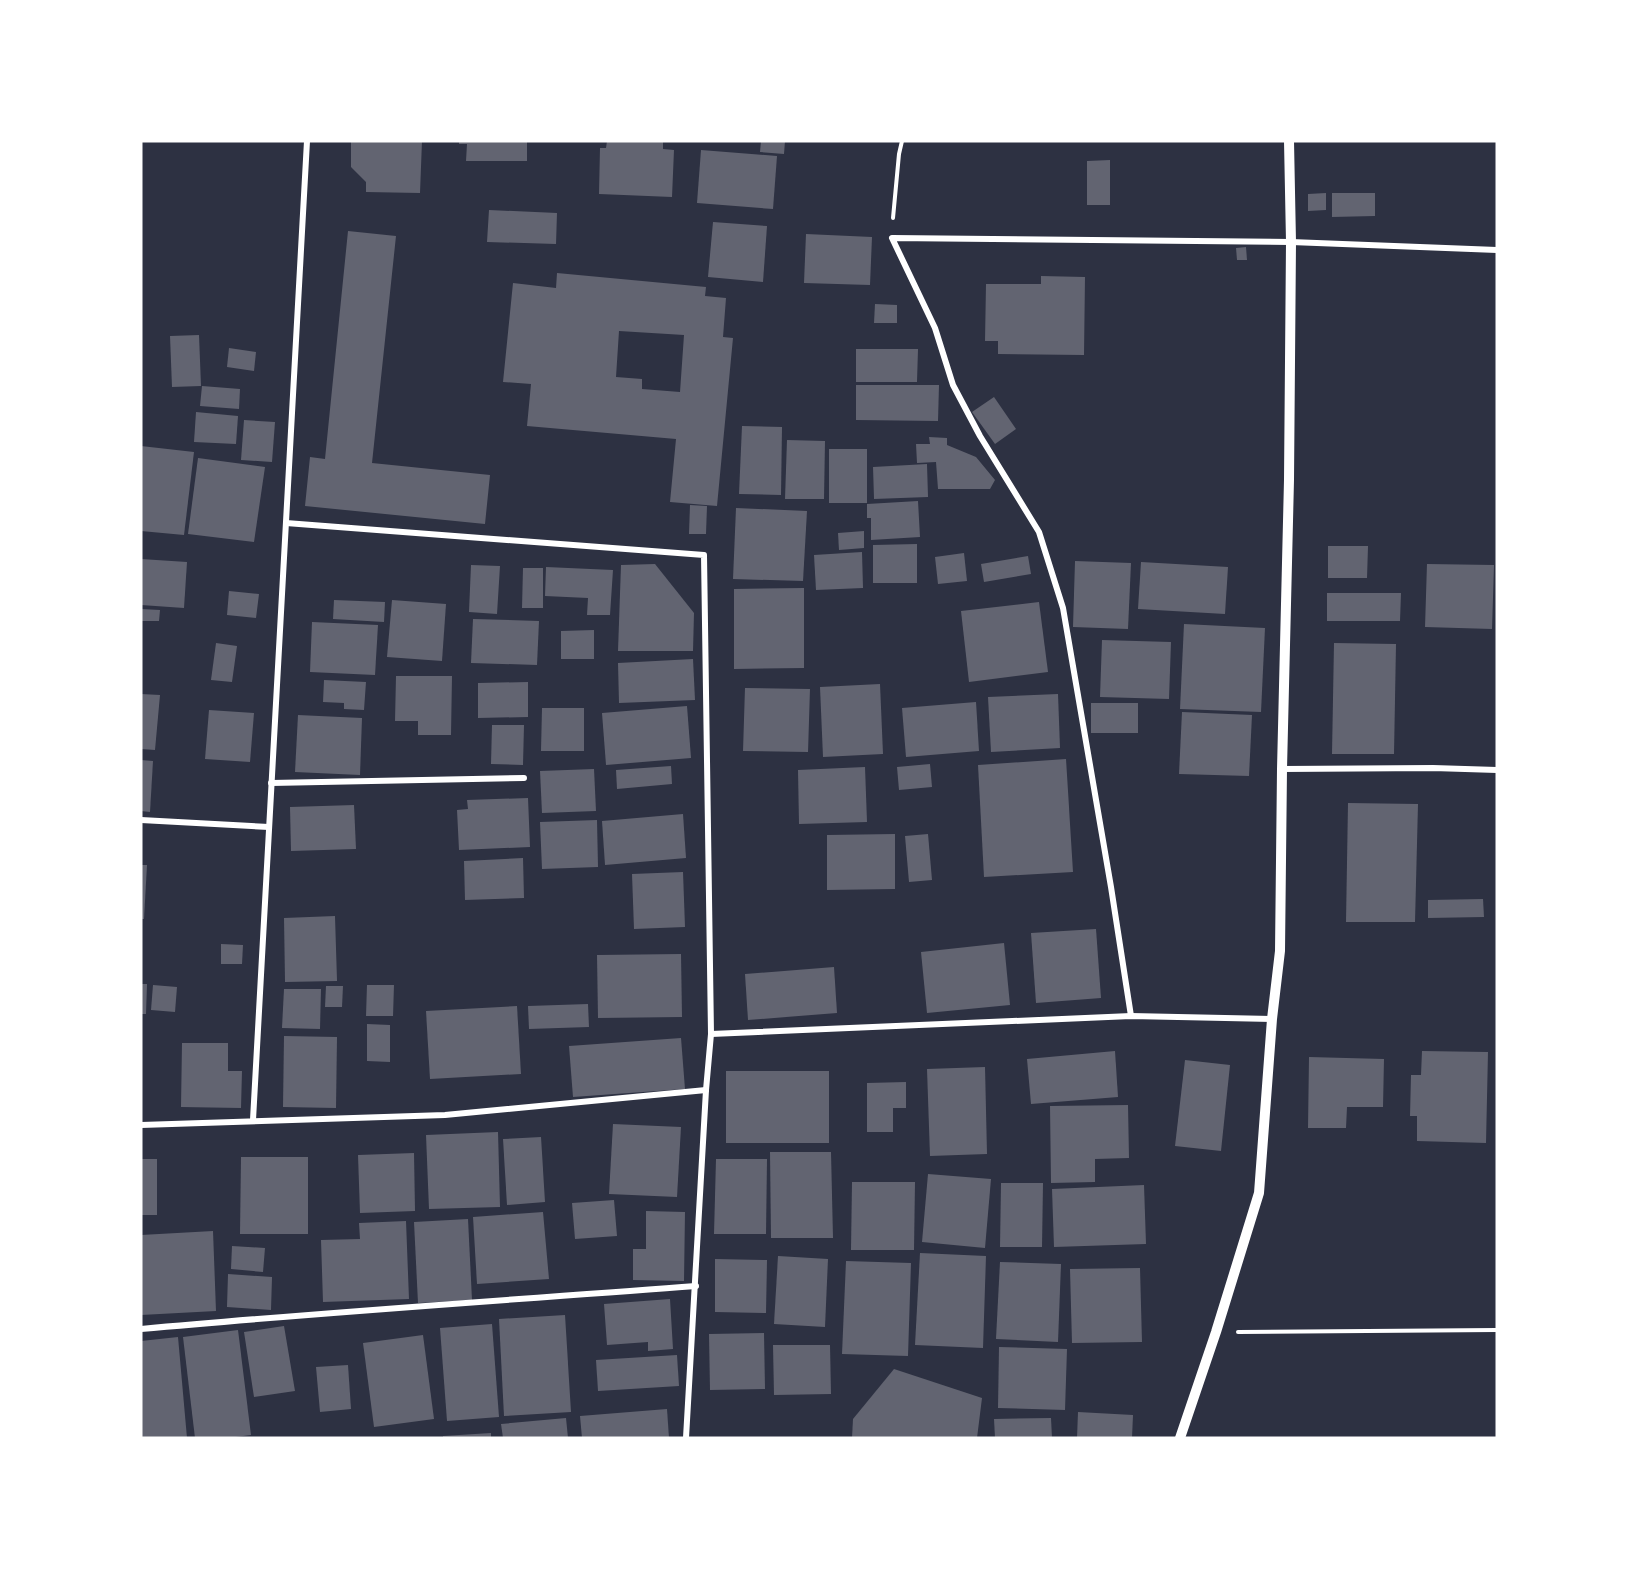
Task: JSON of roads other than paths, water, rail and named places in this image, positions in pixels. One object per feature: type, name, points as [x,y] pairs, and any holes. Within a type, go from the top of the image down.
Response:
[{"type":"street","points":[[253,1120],[306,141]]},
{"type":"street","points":[[1180,1438],[1259,1193],[1272,1019],[1280,951],[1289,480],[1291,242],[1289,141]]},
{"type":"street","points":[[1131,1016],[1063,608],[1039,532],[980,436],[953,385],[935,328],[892,238],[1291,242],[1497,250]]},
{"type":"street","points":[[286,523],[704,555],[711,1034],[687,1438]]},
{"type":"street","points":[[1282,769],[1497,770]]},
{"type":"street","points":[[271,783],[524,778]]},
{"type":"street","points":[[141,820],[269,827]]},
{"type":"street","points":[[711,1034],[1131,1016],[1272,1019]]},
{"type":"street","points":[[141,1125],[445,1115],[706,1090]]},
{"type":"street","points":[[141,1329],[271,1317],[696,1286]]}]
